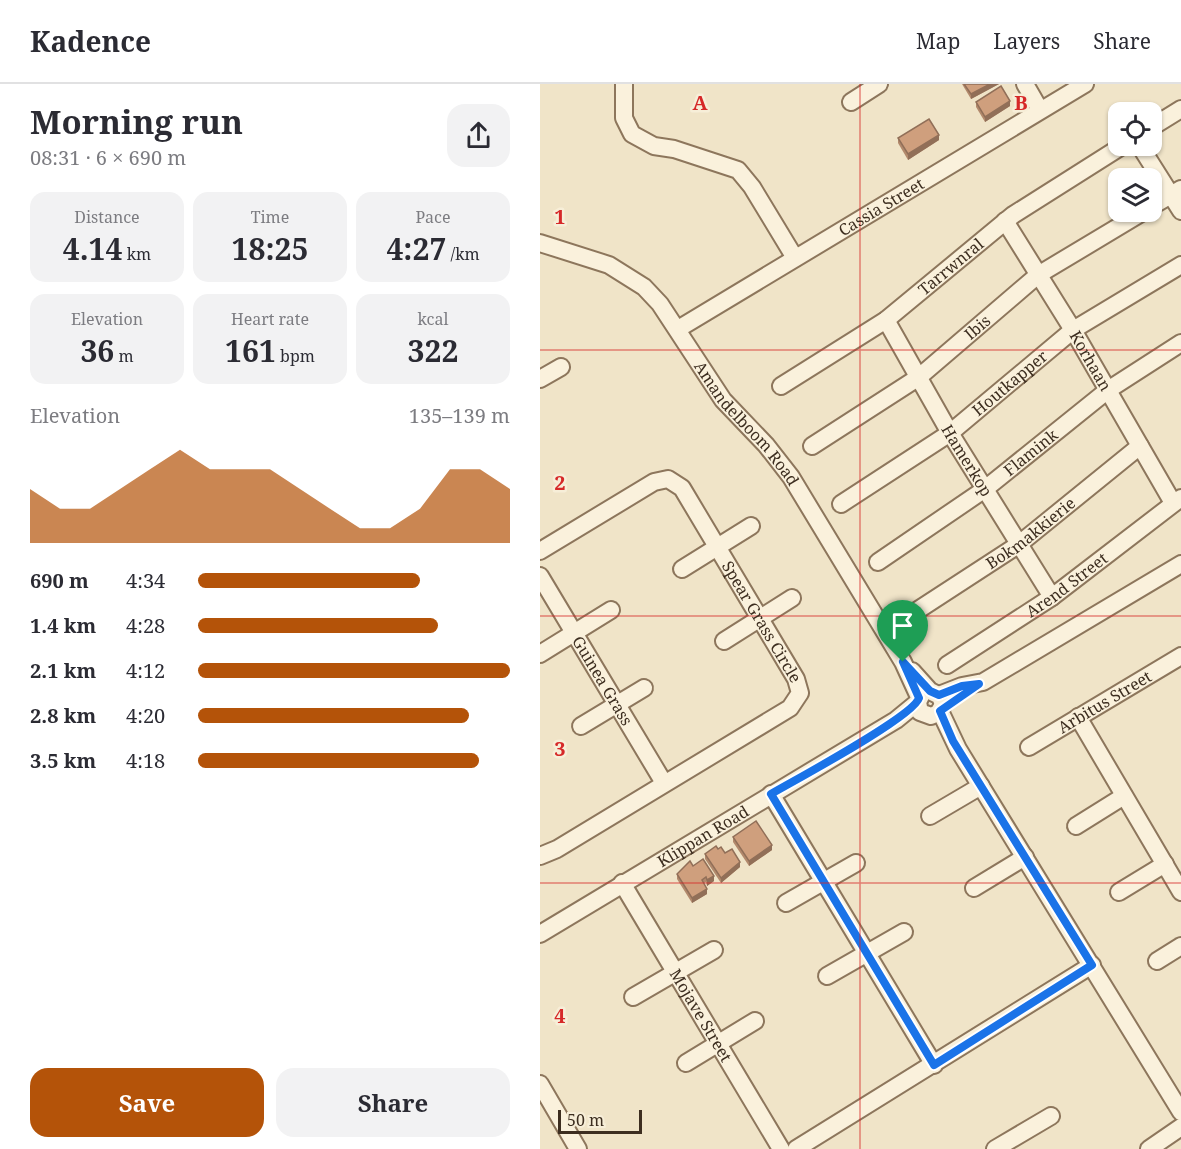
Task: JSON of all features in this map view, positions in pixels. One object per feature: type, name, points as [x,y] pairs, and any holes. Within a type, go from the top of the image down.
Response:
[{"type":"street","points":[[624,84],[624,118],[632,134],[646,143],[674,149],[738,170],[752,187],[795,258]]},
{"type":"street","points":[[851,102],[879,84]]},
{"type":"street","points":[[1025,84],[1040,110]]},
{"type":"street","name":"Cassia Street","points":[[678,329],[1085,84]]},
{"type":"street","points":[[1162,121],[1181,110]]},
{"type":"street","name":"Tarrwnral","points":[[781,386],[886,320],[1005,221],[1108,155]]},
{"type":"street","points":[[1148,156],[1176,192],[1181,211]]},
{"type":"street","points":[[1162,200],[1176,192]]},
{"type":"street","name":"Korhaan","points":[[1005,221],[1073,330],[1140,446],[1177,501]]},
{"type":"street","name":"Ibis","points":[[812,446],[919,377],[1038,275],[1126,222]]},
{"type":"street","name":"Amandelboom Road","points":[[540,243],[595,259],[623,273],[651,294],[678,329],[723,399],[788,472],[1181,1112]]},
{"type":"street","name":"Houtkapper","points":[[841,504],[950,433],[1073,330],[1181,265]]},
{"type":"street","name":"Hamerkop","points":[[886,320],[950,433],[1052,597]]},
{"type":"street","name":"Flamink","points":[[878,562],[985,489],[1108,390],[1181,343]]},
{"type":"street","points":[[540,379],[561,367]]},
{"type":"street","name":"Bokmakkierie","points":[[915,612],[1018,545],[1140,446]]},
{"type":"street","name":"Spear Grass Circle","points":[[540,551],[643,488],[668,479],[682,488],[800,687],[798,699],[790,708],[540,856]]},
{"type":"street","name":"Arend Street","points":[[947,665],[1052,597],[1177,501]]},
{"type":"street","points":[[682,569],[751,526]]},
{"type":"street","name":"Klippan Road","points":[[540,934],[896,720],[962,686],[979,684],[1181,564]]},
{"type":"street","name":"Guinea Grass","points":[[540,576],[664,783]]},
{"type":"street","points":[[724,641],[792,598]]},
{"type":"street","points":[[540,654],[611,610]]},
{"type":"street","name":"Arbitus Street","points":[[1029,747],[1181,656]]},
{"type":"street","points":[[581,726],[644,688]]},
{"type":"street","points":[[1078,717],[1181,892]]},
{"type":"street","points":[[930,816],[981,786]]},
{"type":"street","points":[[771,794],[934,1065]]},
{"type":"street","points":[[1076,826],[1124,796]]},
{"type":"street","points":[[974,888],[1025,857]]},
{"type":"street","points":[[786,903],[856,863]]},
{"type":"street","points":[[1119,892],[1165,864]]},
{"type":"street","name":"Mojave Street","points":[[622,883],[781,1149]]},
{"type":"street","points":[[827,976],[904,932]]},
{"type":"street","points":[[1158,961],[1181,946]]},
{"type":"street","points":[[633,998],[714,950]]},
{"type":"street","points":[[796,1149],[1092,965]]},
{"type":"street","points":[[686,1063],[755,1021]]},
{"type":"street","points":[[540,1084],[579,1149]]},
{"type":"street","points":[[995,1149],[1051,1116]]},
{"type":"street","points":[[1149,1149],[1181,1127]]},
{"type":"building","points":[[964,84],[990,84],[971,94]]},
{"type":"building","points":[[1001,86],[1010,101],[985,117],[976,102]]},
{"type":"building","points":[[929,119],[939,135],[908,154],[898,138]]},
{"type":"building","points":[[756,821],[772,845],[749,861],[733,837]]},
{"type":"building","points":[[716,846],[718,849],[721,847],[725,853],[732,849],[740,862],[721,878],[705,854]]},
{"type":"building","points":[[703,859],[714,876],[702,880],[707,889],[692,898],[677,874],[690,861],[693,866]]},
{"type":"route","points":[[903,662],[930,691],[939,695],[962,686],[979,684],[960,698],[942,707],[940,711],[953,741],[1092,965],[934,1065],[771,794],[896,720],[918,702],[919,698],[903,662]]}]
